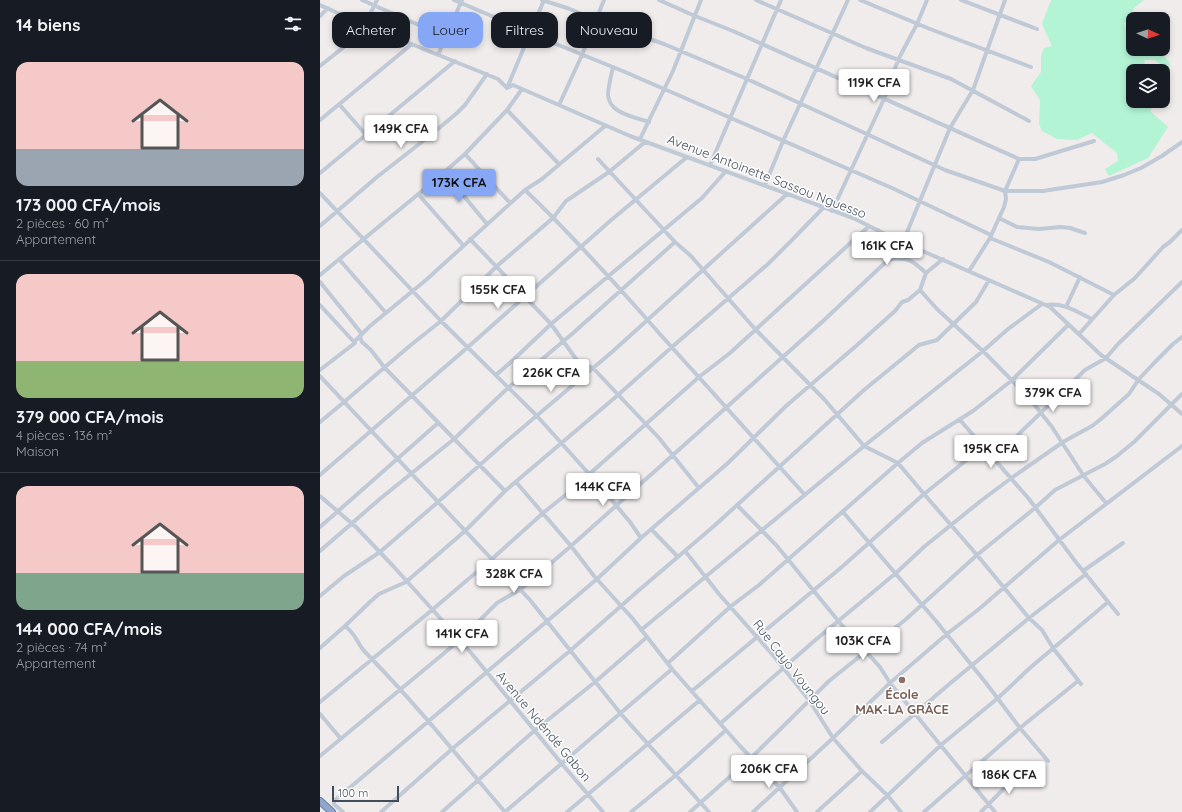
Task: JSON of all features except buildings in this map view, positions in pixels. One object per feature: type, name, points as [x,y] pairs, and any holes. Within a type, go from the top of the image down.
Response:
[{"type":"highway","points":[[320,801],[332,812]]},
{"type":"street","points":[[362,0],[418,25]]},
{"type":"street","points":[[372,12],[377,0]]},
{"type":"street","points":[[454,0],[461,1],[491,16]]},
{"type":"street","points":[[538,12],[543,0],[577,12]]},
{"type":"street","points":[[599,12],[604,0]]},
{"type":"street","points":[[659,0],[733,31],[1019,159],[1035,159],[1094,141]]},
{"type":"street","points":[[640,140],[664,90],[701,0]]},
{"type":"street","points":[[756,0],[898,60],[951,79],[1029,121]]},
{"type":"street","points":[[710,165],[781,0]]},
{"type":"street","points":[[765,185],[783,141],[848,0]]},
{"type":"street","points":[[860,0],[917,24],[1031,68]]},
{"type":"street","points":[[832,211],[884,99],[898,60],[917,24],[927,0]]},
{"type":"street","points":[[961,0],[1037,29]]},
{"type":"street","points":[[903,242],[950,128],[973,90],[1005,0]]},
{"type":"street","points":[[456,12],[461,1]]},
{"type":"street","points":[[320,5],[337,12]]},
{"type":"street","points":[[320,16],[328,8]]},
{"type":"street","points":[[652,41],[747,79],[934,165],[1005,191],[1043,191],[1102,182],[1141,168],[1182,142]]},
{"type":"street","points":[[320,120],[412,44],[498,79],[507,88],[523,48]]},
{"type":"street","points":[[558,45],[613,67],[892,188],[990,236],[1080,277],[1114,295]]},
{"type":"street","points":[[320,66],[341,48]]},
{"type":"street","points":[[438,55],[441,48]]},
{"type":"street","points":[[559,105],[585,48]]},
{"type":"street","points":[[320,173],[454,61]]},
{"type":"street","points":[[613,67],[608,98],[618,112],[648,122]]},
{"type":"street","points":[[320,226],[377,177],[457,113],[486,74]]},
{"type":"street","name":"Avenue Antoinette Sassou Nguesso","points":[[507,88],[513,85],[645,142],[832,211],[1044,304],[1054,310],[1068,325],[1106,358],[1139,379],[1172,404],[1182,414]]},
{"type":"street","points":[[320,275],[465,154],[507,110],[522,89]]},
{"type":"street","points":[[338,104],[366,135]]},
{"type":"street","points":[[507,110],[559,164]]},
{"type":"street","points":[[320,370],[355,343],[354,342],[361,335],[413,291],[525,190],[542,179],[605,126]]},
{"type":"street","points":[[320,422],[441,320],[497,266],[553,218],[566,201],[609,172],[645,142]]},
{"type":"street","points":[[465,154],[510,203]]},
{"type":"street","points":[[320,475],[525,298],[635,200],[687,157]]},
{"type":"street","points":[[598,159],[675,242],[704,270],[755,329],[809,386],[824,399],[864,446],[898,463],[977,555],[1003,588],[1029,618],[1042,630],[1053,648],[1079,683],[1020,728],[924,812]]},
{"type":"street","points":[[969,271],[990,236],[1004,207],[1006,199],[1005,191],[1019,159]]},
{"type":"street","points":[[496,375],[551,324],[702,198],[726,171]]},
{"type":"street","points":[[444,172],[487,224]]},
{"type":"street","points":[[525,190],[672,346],[805,495]]},
{"type":"street","points":[[320,193],[441,320],[537,416],[590,474],[641,538]]},
{"type":"street","points":[[418,194],[463,245]]},
{"type":"street","points":[[320,596],[344,576],[380,552],[648,320],[787,194]]},
{"type":"street","points":[[320,648],[379,594],[406,582],[465,531],[505,491],[618,395],[672,346],[773,259],[823,208]]},
{"type":"street","points":[[999,218],[1017,227],[1040,229],[1061,227],[1070,228],[1085,233]]},
{"type":"street","points":[[320,702],[432,610],[543,513],[568,494],[699,377],[730,353],[869,226]]},
{"type":"street","points":[[878,230],[889,259]]},
{"type":"street","points":[[1079,334],[1114,295],[1135,278],[1163,247],[1182,230]]},
{"type":"street","points":[[470,239],[551,324],[571,353],[580,363],[592,368],[659,438],[699,488]]},
{"type":"street","points":[[320,551],[410,473],[454,439],[509,387],[564,341],[675,242]]},
{"type":"street","points":[[320,756],[400,688],[460,640],[497,603],[521,589],[572,546],[857,290],[889,259],[907,258],[926,273]]},
{"type":"street","points":[[339,259],[386,313]]},
{"type":"street","points":[[343,812],[334,804],[334,801],[597,579],[651,529],[728,463],[753,437],[809,386],[862,341],[895,311],[902,302],[908,300],[920,290],[926,273],[943,259]]},
{"type":"street","points":[[1066,307],[1080,277]]},
{"type":"street","points":[[381,812],[452,749],[511,701],[685,551],[864,390],[920,345],[937,340],[954,325],[980,297],[989,280]]},
{"type":"street","points":[[320,282],[361,335],[362,342],[371,350],[384,367],[505,491]]},
{"type":"street","points":[[993,459],[1085,370],[1106,358],[1123,339],[1182,282]]},
{"type":"street","points":[[920,290],[954,325],[983,351],[1042,412],[1063,442],[1083,475],[1106,504]]},
{"type":"street","points":[[641,630],[1008,329],[1044,304],[1066,307],[1092,319]]},
{"type":"street","points":[[320,305],[355,343]]},
{"type":"street","points":[[320,314],[324,310]]},
{"type":"street","points":[[668,663],[730,607],[759,585],[898,463],[922,444],[960,420],[1011,380],[1068,325]]},
{"type":"street","points":[[721,723],[838,621],[896,573],[925,546],[1010,479],[1063,442],[1092,426],[1101,419],[1129,394],[1139,379],[1172,344],[1182,337]]},
{"type":"street","points":[[320,376],[521,589],[548,620],[621,714],[709,812]]},
{"type":"street","points":[[690,812],[751,758],[830,681],[922,604],[977,555],[1055,490],[1105,464],[1117,456],[1134,442],[1182,394]]},
{"type":"street","points":[[960,420],[1029,499],[1059,540],[1118,614]]},
{"type":"street","points":[[320,527],[368,484],[398,460],[438,423]]},
{"type":"street","points":[[753,812],[890,683],[947,634],[1059,540],[1182,446]]},
{"type":"street","points":[[692,691],[814,591],[924,494],[983,447]]},
{"type":"street","points":[[516,482],[572,546],[597,579],[647,637],[672,669],[751,758],[780,788],[798,812]]},
{"type":"street","name":"Avenue Ndéndé Gabon","points":[[320,496],[338,511],[380,552],[460,640],[511,701],[534,732],[603,812]]},
{"type":"street","points":[[737,505],[788,559],[838,621],[880,667],[890,683],[995,812]]},
{"type":"street","points":[[843,512],[947,634],[1020,728],[1048,761]]},
{"type":"street","points":[[651,529],[678,557]]},
{"type":"street","points":[[882,742],[914,713],[1029,618],[1123,543]]},
{"type":"street","name":"Rue Cayo Voungou","points":[[685,551],[730,607],[809,700],[833,738],[862,771],[888,796],[901,812]]},
{"type":"street","points":[[870,812],[941,745],[998,698],[1053,648],[1108,602]]},
{"type":"street","points":[[345,626],[353,632],[363,650],[400,688],[505,812],[672,669]]},
{"type":"street","points":[[442,812],[647,637]]},
{"type":"street","points":[[567,812],[700,700]]},
{"type":"street","points":[[320,714],[341,739]]},
{"type":"street","points":[[631,812],[676,775],[726,730]]},
{"type":"street","points":[[981,812],[1026,766]]},
{"type":"street","points":[[817,812],[862,771]]},
{"type":"green space","points":[[1051,0],[1144,0],[1135,7],[1132,12],[1126,12],[1126,21],[1124,24],[1126,29],[1126,56],[1164,56],[1170,62],[1169,64],[1160,64],[1154,60],[1145,60],[1144,64],[1126,64],[1126,108],[1153,108],[1150,111],[1168,127],[1148,158],[1109,176],[1105,169],[1118,161],[1117,153],[1092,133],[1077,140],[1057,139],[1042,131],[1039,124],[1040,100],[1031,86],[1041,72],[1041,56],[1044,48],[1052,46],[1042,24]]},
{"type":"place","name":"École MAK-LA GRÂCE","points":[[902,680]]}]
